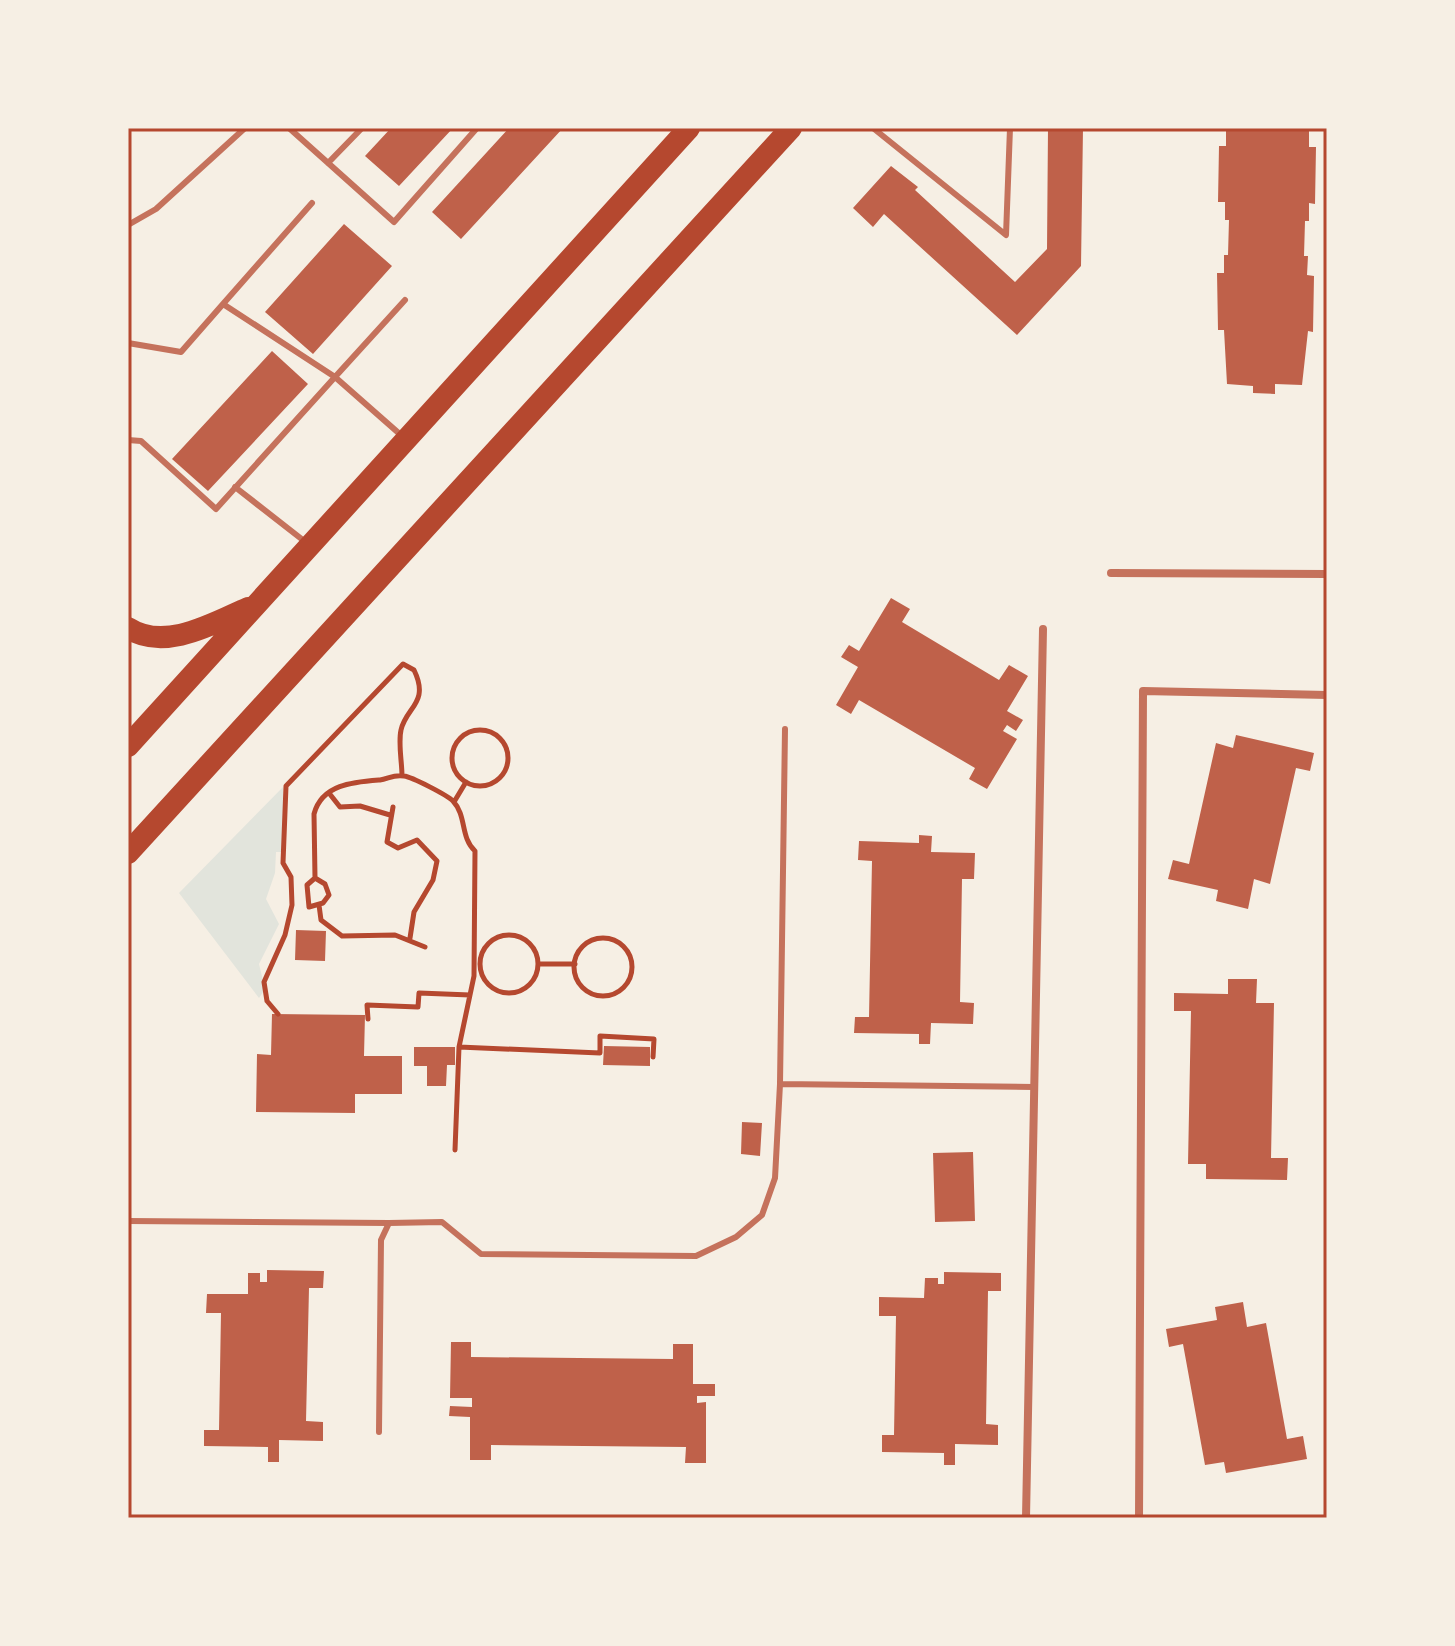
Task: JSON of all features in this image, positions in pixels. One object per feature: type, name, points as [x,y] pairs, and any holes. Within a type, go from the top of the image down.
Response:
[{"type":"highway","points":[[128,746],[689,128]]},
{"type":"highway","points":[[128,853],[791,128]]},
{"type":"highway","points":[[128,628],[135,633],[163,637],[192,633],[257,604]]},
{"type":"street","points":[[1111,573],[1327,574]]},
{"type":"street","points":[[1026,1518],[1043,629]]},
{"type":"street","points":[[1139,1518],[1143,691],[1327,695]]},
{"type":"lane","points":[[128,225],[156,209],[245,128]]},
{"type":"lane","points":[[289,128],[394,222],[477,128]]},
{"type":"lane","points":[[328,163],[362,128]]},
{"type":"lane","points":[[873,128],[1006,235],[1010,128]]},
{"type":"lane","points":[[128,343],[181,352],[312,203]]},
{"type":"lane","points":[[128,440],[141,441],[216,509],[405,300]]},
{"type":"lane","points":[[223,304],[335,377],[405,439]]},
{"type":"lane","points":[[235,487],[309,545]]},
{"type":"lane","points":[[128,1221],[442,1222],[481,1254],[696,1256],[736,1237],[762,1215],[775,1178],[780,1084],[785,729]]},
{"type":"lane","points":[[780,1084],[1034,1087]]},
{"type":"lane","points":[[379,1432],[381,1240],[389,1223]]},
{"type":"path","points":[[278,1014],[267,1001],[264,982],[285,935],[292,905],[291,877],[283,863],[286,786],[403,664],[414,670],[419,685],[416,707],[401,728],[402,776]]},
{"type":"path","points":[[486,731],[495,735],[502,741],[508,759],[502,775],[488,785],[467,782],[453,765],[454,747],[467,733],[486,731]]},
{"type":"path","points":[[315,878],[307,885],[309,907],[327,900],[328,889],[315,878],[314,814],[316,804],[329,793],[351,781],[402,776],[444,793],[454,802],[466,842],[475,851],[477,963],[459,1047],[455,1150]]},
{"type":"path","points":[[454,802],[467,782]]},
{"type":"path","points":[[329,793],[340,807],[368,808],[390,815]]},
{"type":"path","points":[[393,807],[386,838],[389,844],[398,848],[417,840],[437,861],[433,880],[414,912],[410,938]]},
{"type":"path","points":[[319,905],[321,920],[342,936],[410,938],[425,947]]},
{"type":"path","points":[[503,936],[523,939],[531,945],[538,964],[527,987],[510,993],[486,982],[477,963],[487,946],[503,936]]},
{"type":"path","points":[[608,939],[625,948],[632,966],[627,983],[604,996],[587,991],[580,985],[575,964],[588,943],[608,939]]},
{"type":"path","points":[[538,964],[575,964]]},
{"type":"path","points":[[368,1019],[367,1005],[418,1007],[419,993],[470,995]]},
{"type":"path","points":[[459,1047],[600,1053],[600,1036],[654,1039],[653,1057]]},
{"type":"shaded area","points":[[283,787],[284,852],[276,852],[275,873],[266,899],[279,924],[259,964],[265,989],[259,998],[179,893]]},
{"type":"building","points":[[391,128],[453,128],[399,186],[365,156]]},
{"type":"building","points":[[509,128],[563,128],[461,239],[432,212]]},
{"type":"building","points":[[1048,128],[1083,128],[1081,266],[1017,335],[884,214],[873,227],[853,208],[891,166],[918,187],[915,190],[1015,282],[1047,249]]},
{"type":"building","points":[[1226,128],[1309,128],[1309,147],[1316,147],[1315,204],[1309,203],[1309,221],[1305,221],[1304,256],[1308,256],[1307,275],[1314,276],[1313,332],[1308,331],[1302,385],[1275,384],[1275,394],[1253,393],[1253,386],[1227,384],[1224,330],[1218,330],[1217,273],[1224,273],[1224,255],[1228,255],[1229,220],[1225,220],[1225,202],[1218,202],[1219,146],[1226,146]]},
{"type":"building","points":[[344,224],[392,266],[313,354],[265,312]]},
{"type":"building","points":[[272,351],[308,384],[208,491],[172,459]]},
{"type":"building","points":[[891,598],[910,609],[902,622],[999,680],[1009,665],[1028,676],[1007,711],[1023,720],[1016,731],[1007,725],[1003,731],[1017,739],[987,789],[969,779],[975,768],[859,700],[851,714],[836,705],[858,667],[841,657],[849,645],[859,651]]},
{"type":"building","points":[[1236,735],[1314,753],[1310,771],[1296,768],[1270,884],[1254,879],[1248,909],[1216,901],[1218,890],[1168,879],[1173,860],[1189,864],[1216,743],[1233,748]]},
{"type":"building","points":[[919,835],[932,836],[931,852],[975,853],[974,879],[962,879],[960,1002],[974,1003],[973,1024],[931,1023],[930,1044],[919,1044],[919,1034],[854,1033],[855,1017],[869,1017],[872,861],[858,860],[859,841],[919,843]]},
{"type":"building","points":[[296,930],[326,931],[325,961],[295,960]]},
{"type":"building","points":[[1228,979],[1257,979],[1256,1003],[1274,1003],[1271,1158],[1288,1158],[1287,1180],[1206,1179],[1206,1164],[1188,1164],[1191,1011],[1174,1011],[1174,993],[1228,994]]},
{"type":"building","points":[[272,1014],[365,1015],[364,1056],[402,1056],[402,1094],[355,1094],[355,1113],[256,1112],[257,1054],[271,1055]]},
{"type":"building","points":[[604,1046],[650,1047],[650,1066],[603,1065]]},
{"type":"building","points":[[414,1047],[455,1047],[455,1065],[447,1065],[446,1086],[427,1086],[427,1066],[414,1066]]},
{"type":"building","points":[[742,1122],[762,1123],[760,1156],[741,1154]]},
{"type":"building","points":[[973,1152],[975,1221],[935,1222],[933,1153]]},
{"type":"building","points":[[267,1270],[324,1271],[323,1288],[309,1288],[306,1421],[323,1422],[323,1441],[279,1440],[279,1462],[268,1462],[268,1447],[204,1446],[204,1430],[219,1430],[221,1313],[206,1313],[207,1294],[248,1294],[248,1273],[260,1273],[260,1282],[267,1282]]},
{"type":"building","points":[[944,1272],[1001,1273],[1001,1291],[988,1291],[986,1424],[998,1425],[998,1445],[955,1444],[955,1465],[944,1465],[944,1453],[882,1452],[882,1435],[894,1435],[896,1316],[879,1316],[879,1297],[924,1298],[925,1278],[938,1278],[938,1284],[944,1284]]},
{"type":"building","points":[[1243,1302],[1247,1327],[1266,1323],[1287,1439],[1303,1436],[1307,1459],[1226,1473],[1224,1462],[1205,1465],[1183,1344],[1169,1347],[1166,1329],[1217,1320],[1215,1307]]},
{"type":"building","points":[[451,1342],[471,1342],[471,1357],[673,1359],[673,1344],[693,1344],[693,1384],[715,1384],[715,1396],[697,1396],[697,1403],[706,1402],[706,1463],[685,1463],[686,1447],[491,1445],[491,1460],[470,1460],[470,1417],[449,1416],[450,1406],[472,1407],[472,1398],[450,1398]]}]
